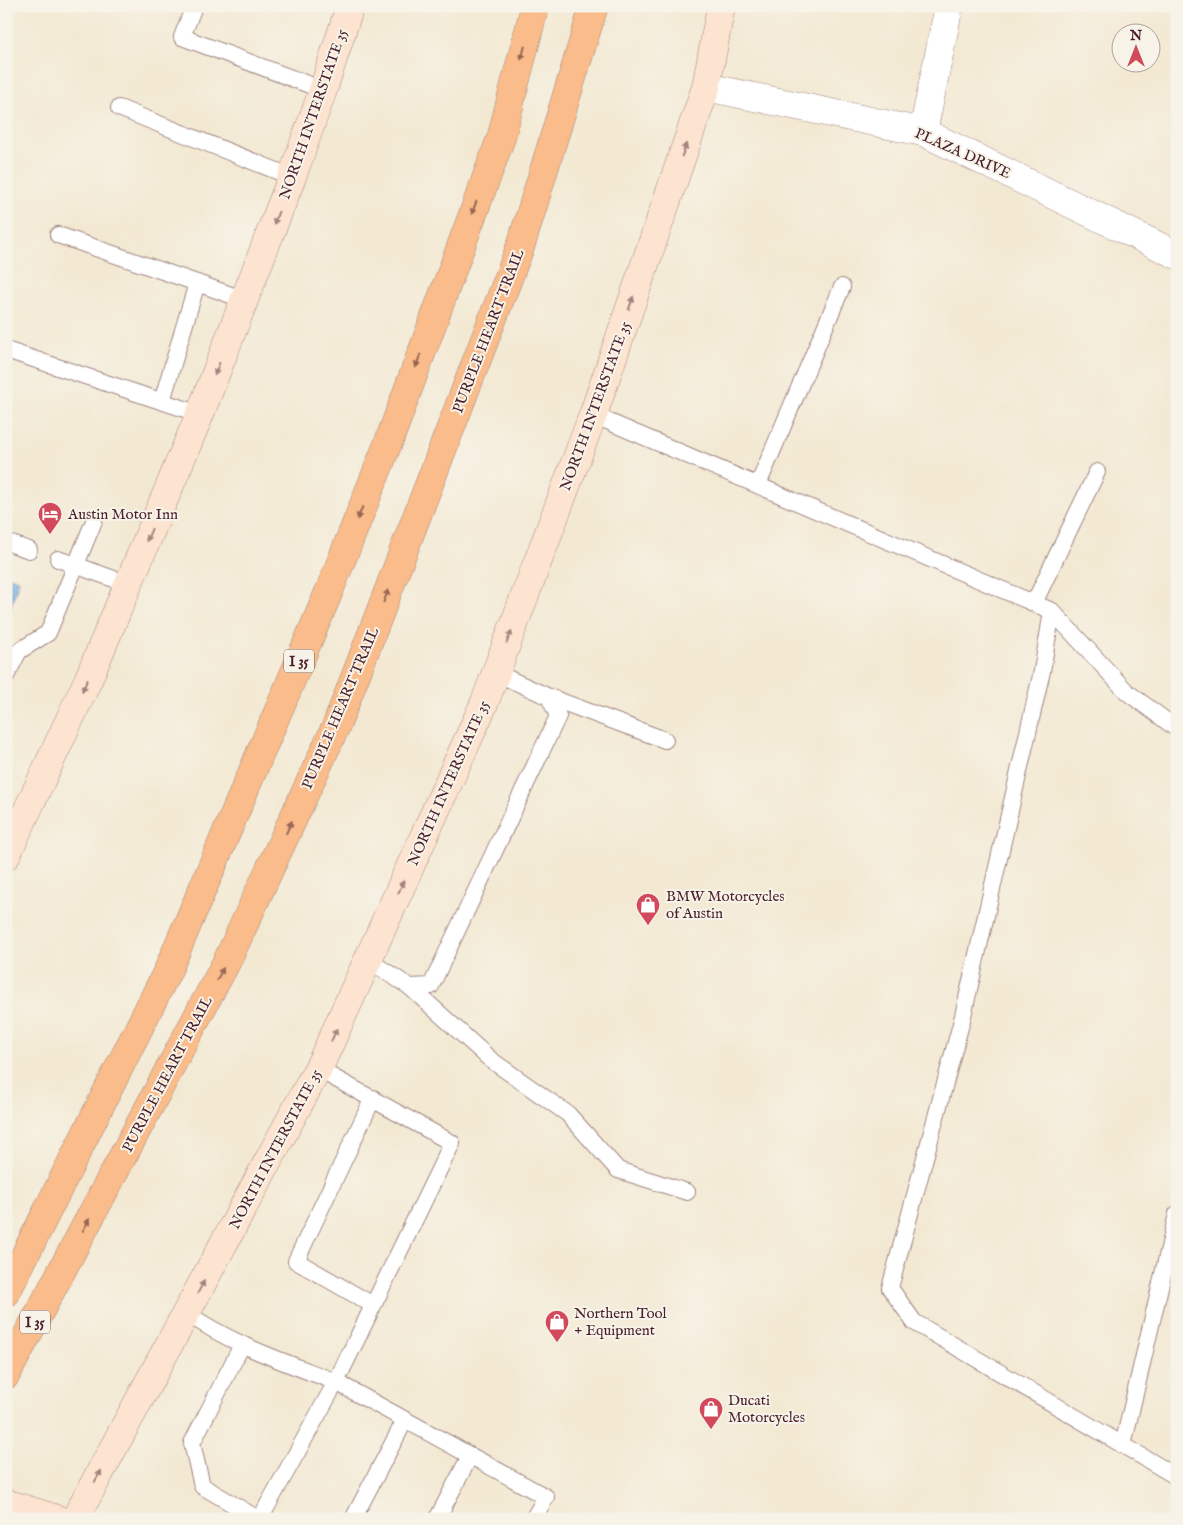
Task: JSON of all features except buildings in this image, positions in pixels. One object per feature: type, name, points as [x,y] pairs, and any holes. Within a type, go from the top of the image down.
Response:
[{"type":"highway","name":"I 35","points":[[6,1293],[168,970],[328,594],[389,441],[500,138],[535,6]]},
{"type":"highway","name":"PURPLE HEART TRAIL","points":[[6,1375],[227,961],[337,724],[521,245],[594,6]]},
{"type":"main road","name":"NORTH INTERSTATE 35","points":[[6,856],[88,680],[200,414],[292,177],[350,6]]},
{"type":"main road","name":"NORTH INTERSTATE 35","points":[[75,1519],[318,1069],[484,704],[593,415],[706,87],[721,6]]},
{"type":"main road","points":[[7,1503],[57,1519]]},
{"type":"street","points":[[923,132],[949,6]]},
{"type":"street","name":"PLAZA DRIVE","points":[[706,87],[923,132],[1177,255]]},
{"type":"lane","points":[[194,6],[182,37],[323,90]]},
{"type":"lane","points":[[119,108],[292,177]]},
{"type":"lane","points":[[58,236],[245,300]]},
{"type":"lane","points":[[162,401],[197,283]]},
{"type":"lane","points":[[758,485],[842,287]]},
{"type":"lane","points":[[6,350],[200,414]]},
{"type":"lane","points":[[593,415],[1052,611],[1127,692],[1177,729]]},
{"type":"lane","points":[[1034,603],[1097,472]]},
{"type":"lane","points":[[6,676],[19,651],[48,633],[94,521]]},
{"type":"lane","points":[[6,542],[29,550]]},
{"type":"lane","points":[[58,559],[128,584]]},
{"type":"lane","points":[[1052,611],[1042,671],[962,1020],[890,1288],[914,1322],[1177,1477]]},
{"type":"lane","points":[[496,673],[549,697],[665,740]]},
{"type":"lane","points":[[410,987],[431,986],[558,716],[549,697]]},
{"type":"lane","points":[[368,960],[410,987],[491,1060],[568,1114],[618,1170],[687,1192]]},
{"type":"lane","points":[[242,1345],[192,1443],[202,1486],[259,1519],[336,1382],[452,1143],[318,1069]]},
{"type":"lane","points":[[373,1098],[296,1261],[373,1305]]},
{"type":"lane","points":[[1123,1445],[1177,1214]]},
{"type":"lane","points":[[187,1313],[204,1325],[242,1345],[336,1382],[546,1497],[533,1519]]},
{"type":"lane","points":[[353,1519],[405,1420]]},
{"type":"lane","points":[[437,1519],[470,1456]]},
{"type":"water","points":[[6,576],[19,580],[10,610],[6,609]]},
{"type":"place","name":"Austin Motor Inn","points":[[50,535]]},
{"type":"place","name":"BMW Motorcycles of Austin","points":[[648,926]]},
{"type":"place","name":"Northern Tool + Equipment","points":[[557,1343]]},
{"type":"place","name":"Ducati Motorcycles","points":[[711,1430]]}]
